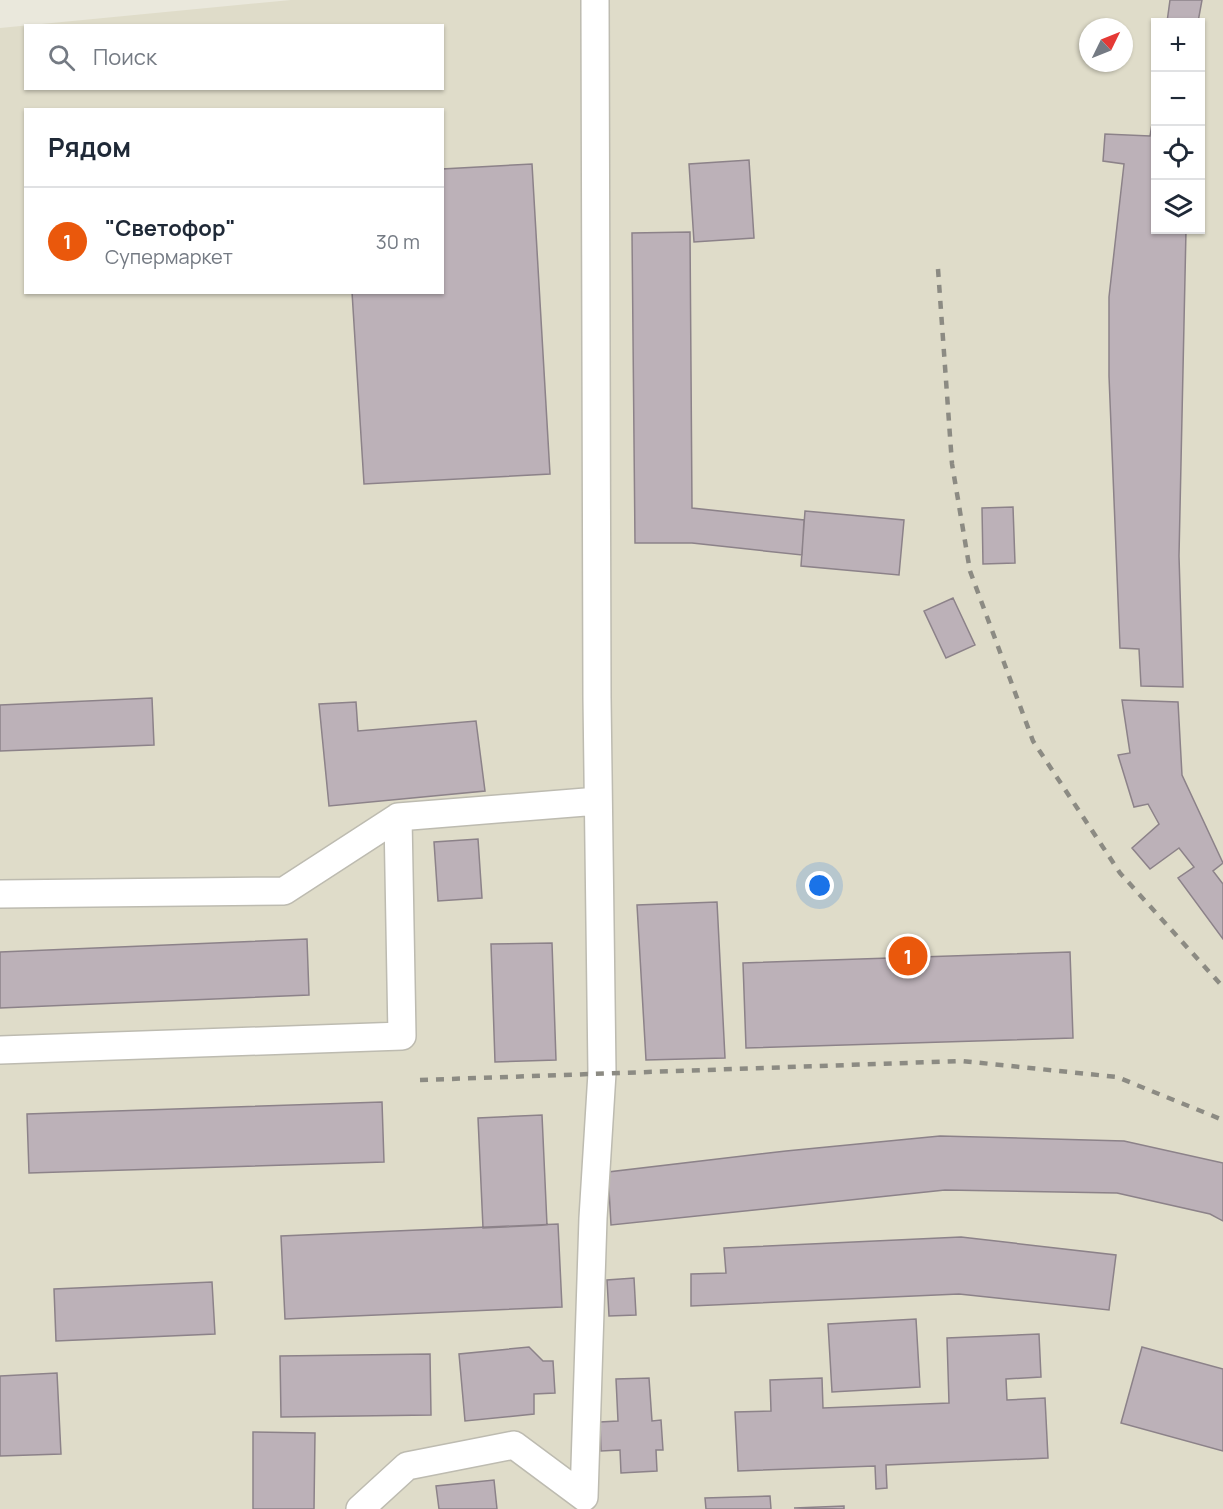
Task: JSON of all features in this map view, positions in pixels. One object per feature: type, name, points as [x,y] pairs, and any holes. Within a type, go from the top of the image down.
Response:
[{"type":"lane","points":[[360,1509],[407,1466],[514,1444],[584,1497],[592,1218],[602,1073],[598,801],[595,0]]},
{"type":"lane","points":[[0,894],[284,891],[398,817],[598,801]]},
{"type":"lane","points":[[0,1050],[402,1036],[398,817]]},
{"type":"shaded area","points":[[291,0],[1223,0],[1223,1509],[0,1509],[0,28],[24,26],[24,90],[444,90],[444,24],[42,24]]},
{"type":"building","points":[[1170,0],[1202,0],[1199,18],[1168,18]]},
{"type":"building","points":[[1151,130],[1151,234],[1186,234],[1179,556],[1183,687],[1141,686],[1139,649],[1120,648],[1109,376],[1109,297],[1124,164],[1103,161],[1105,134],[1150,136]]},
{"type":"building","points":[[749,160],[754,238],[694,242],[689,164]]},
{"type":"building","points":[[532,164],[550,474],[364,484],[352,294],[444,294],[444,169]]},
{"type":"building","points":[[690,232],[692,508],[804,520],[802,555],[692,543],[635,543],[632,233]]},
{"type":"building","points":[[1013,507],[1015,563],[983,564],[982,508]]},
{"type":"building","points":[[805,511],[904,520],[899,575],[801,566]]},
{"type":"building","points":[[953,598],[975,645],[946,658],[924,611]]},
{"type":"building","points":[[152,698],[154,745],[0,751],[0,705]]},
{"type":"building","points":[[1122,700],[1178,702],[1182,775],[1223,863],[1213,871],[1223,884],[1223,939],[1178,878],[1194,867],[1179,848],[1150,869],[1132,848],[1159,824],[1148,804],[1134,807],[1118,755],[1130,753]]},
{"type":"building","points":[[356,702],[358,731],[476,721],[485,791],[329,806],[319,704]]},
{"type":"building","points":[[478,839],[482,898],[438,901],[434,842]]},
{"type":"building","points":[[717,902],[725,1058],[646,1060],[637,905]]},
{"type":"building","points":[[307,939],[309,995],[0,1008],[0,952]]},
{"type":"building","points":[[552,943],[556,1060],[495,1062],[491,944]]},
{"type":"building","points":[[1070,952],[1073,1038],[746,1048],[743,963]]},
{"type":"building","points":[[382,1102],[384,1162],[29,1173],[27,1114]]},
{"type":"building","points":[[542,1115],[547,1225],[483,1228],[478,1118]]},
{"type":"building","points":[[940,1136],[1124,1141],[1223,1163],[1223,1221],[1210,1214],[1117,1193],[945,1190],[611,1225],[608,1172]]},
{"type":"building","points":[[558,1224],[562,1307],[285,1319],[281,1236]]},
{"type":"building","points":[[961,1237],[1116,1255],[1109,1310],[959,1294],[691,1306],[691,1274],[726,1273],[724,1248]]},
{"type":"building","points":[[634,1278],[636,1315],[609,1316],[607,1280]]},
{"type":"building","points":[[212,1282],[215,1334],[56,1341],[54,1289]]},
{"type":"building","points":[[916,1319],[920,1387],[832,1392],[828,1324]]},
{"type":"building","points":[[1039,1334],[1041,1377],[1006,1379],[1007,1400],[1045,1398],[1048,1458],[886,1465],[887,1488],[876,1489],[875,1466],[738,1471],[735,1412],[771,1411],[770,1380],[822,1378],[823,1408],[949,1403],[947,1338]]},
{"type":"building","points":[[529,1347],[543,1361],[553,1361],[555,1393],[534,1394],[534,1414],[465,1421],[459,1354]]},
{"type":"building","points":[[1142,1347],[1223,1369],[1223,1451],[1121,1423]]},
{"type":"building","points":[[430,1354],[431,1415],[281,1417],[280,1356]]},
{"type":"building","points":[[57,1373],[61,1454],[0,1456],[0,1376]]},
{"type":"building","points":[[649,1378],[652,1421],[661,1420],[663,1450],[656,1450],[657,1471],[621,1473],[620,1450],[601,1451],[600,1422],[618,1421],[616,1379]]},
{"type":"building","points":[[253,1432],[315,1433],[314,1509],[253,1509]]},
{"type":"building","points":[[494,1480],[497,1509],[439,1509],[436,1486]]},
{"type":"building","points":[[770,1496],[771,1509],[706,1509],[705,1498]]},
{"type":"building","points":[[844,1506],[844,1509],[794,1508]]},
{"type":"railway","points":[[938,269],[952,464],[970,571],[1033,741],[1120,873],[1223,987]]},
{"type":"railway","points":[[420,1080],[962,1061],[1117,1077],[1223,1120]]},
{"type":"place","name":"\"Светофор\"","points":[[908,956]]}]
